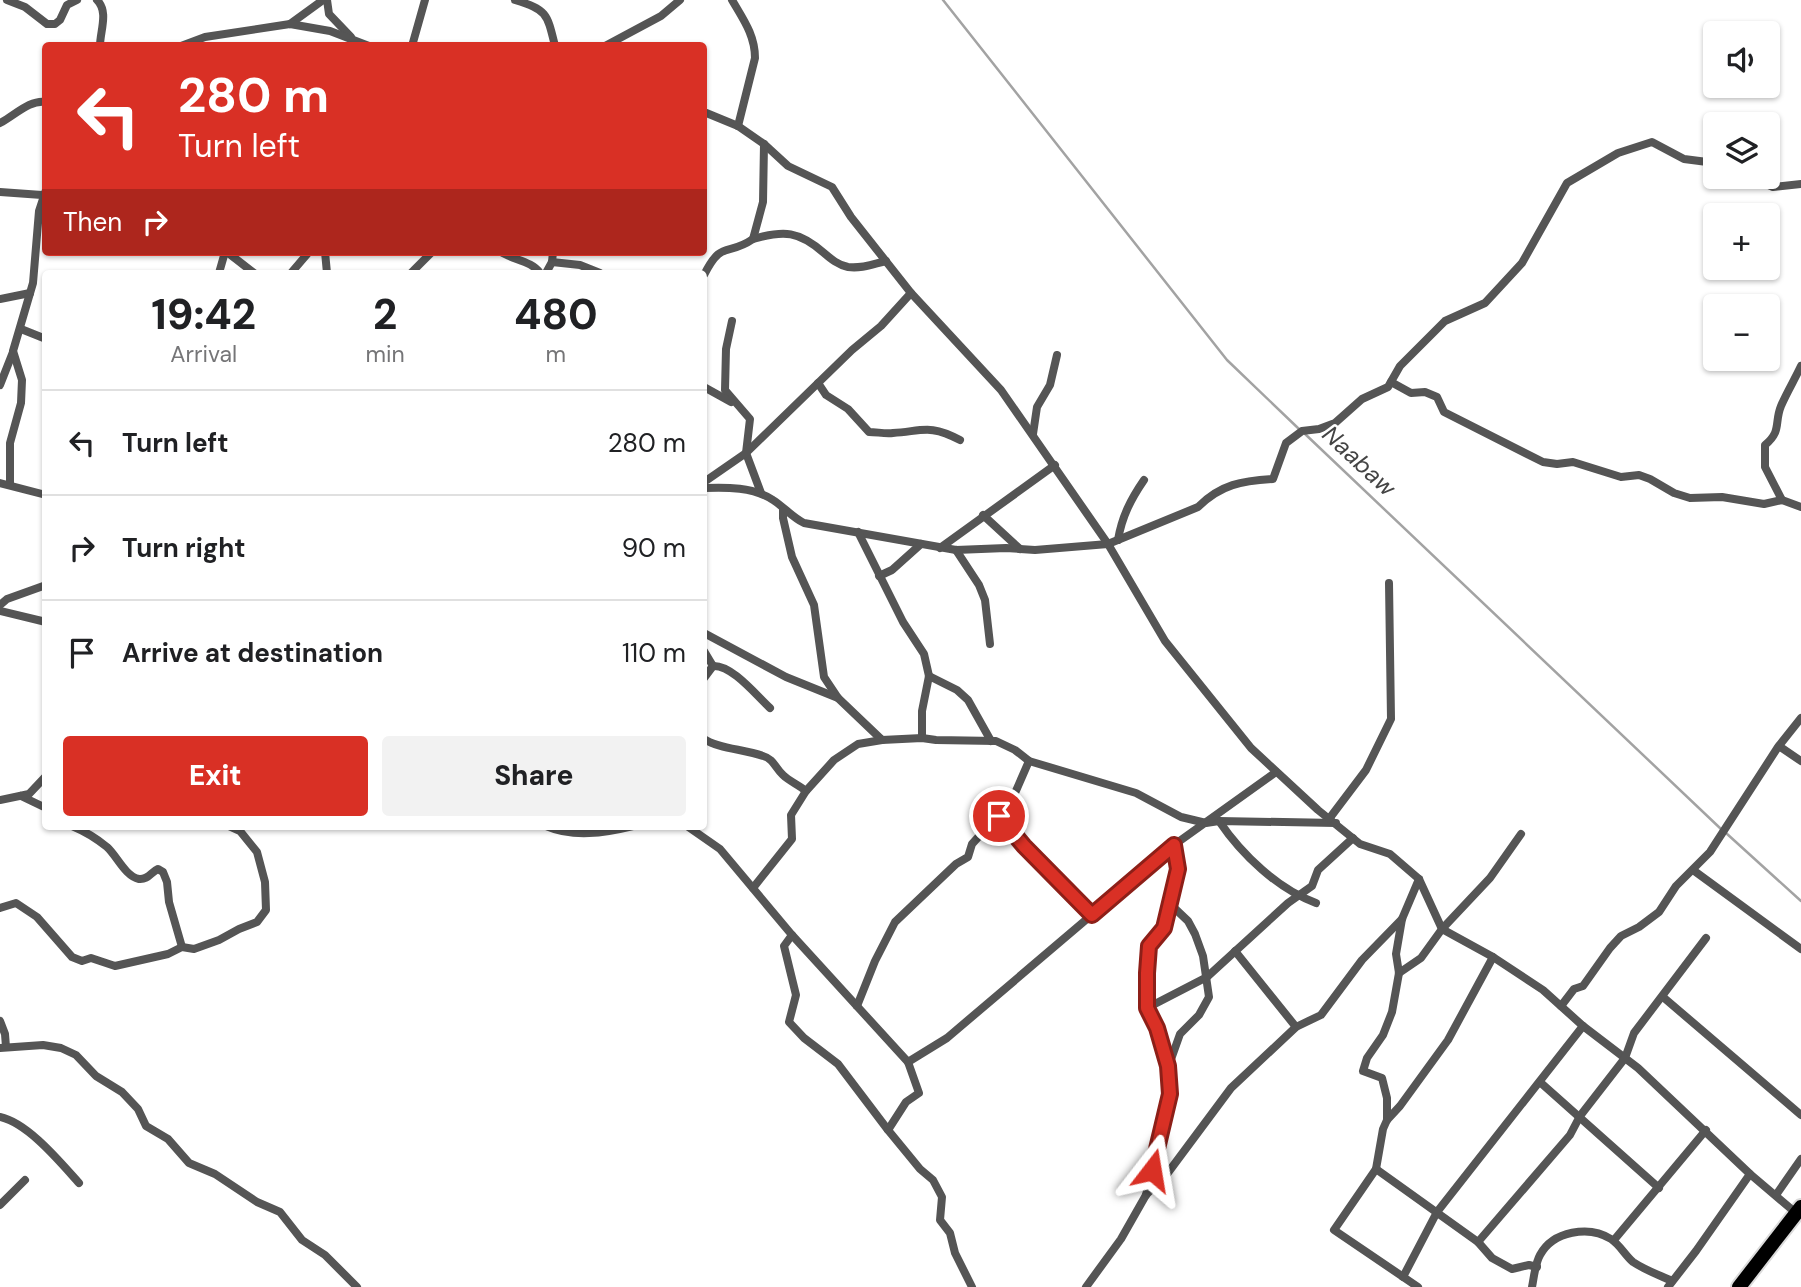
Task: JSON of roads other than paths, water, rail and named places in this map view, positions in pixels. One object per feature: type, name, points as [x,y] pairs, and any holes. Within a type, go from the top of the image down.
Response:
[{"type":"highway","points":[[1739,1287],[1799,1210]]},
{"type":"street","points":[[7,0],[25,7],[47,24],[55,24],[67,5],[77,0]]},
{"type":"street","points":[[97,0],[102,5],[100,42]]},
{"type":"street","points":[[290,23],[325,0],[329,14],[357,42]]},
{"type":"street","points":[[413,42],[425,0]]},
{"type":"street","points":[[515,0],[538,4],[549,21],[554,42]]},
{"type":"street","points":[[612,42],[661,16],[680,0]]},
{"type":"street","points":[[732,0],[751,32],[755,47],[755,58],[738,126]]},
{"type":"street","points":[[192,42],[205,37],[290,23],[330,31],[360,42]]},
{"type":"street","points":[[0,122],[31,103],[42,102]]},
{"type":"street","points":[[707,113],[738,126],[764,144],[788,166],[832,187],[911,293],[1002,390],[1108,544],[1164,641],[1251,748],[1360,844],[1390,854],[1419,879],[1442,929],[1527,978],[1625,1058],[1751,1174],[1799,1210]]},
{"type":"street","points":[[707,483],[761,493],[804,523],[940,548],[1020,549],[1108,544],[1198,507],[1210,495],[1241,481],[1273,479],[1286,443],[1302,431],[1335,423],[1362,399],[1388,387],[1400,366],[1445,321],[1485,303],[1522,263],[1567,183],[1618,153],[1652,142],[1684,159],[1703,161]]},
{"type":"street","points":[[753,239],[763,202],[764,144]]},
{"type":"street","points":[[1780,186],[1801,184]]},
{"type":"street","points":[[0,192],[42,192]]},
{"type":"street","points":[[0,385],[21,329],[30,293],[42,210]]},
{"type":"street","points":[[707,270],[719,252],[743,246],[753,239],[773,233],[803,237],[845,267],[859,268],[886,261]]},
{"type":"street","points":[[231,256],[250,270]]},
{"type":"street","points":[[294,270],[306,256]]},
{"type":"street","points":[[414,270],[428,256]]},
{"type":"street","points":[[508,256],[538,270]]},
{"type":"street","points":[[548,270],[553,256]]},
{"type":"street","points":[[552,262],[580,265],[592,270]]},
{"type":"street","points":[[0,299],[30,293]]},
{"type":"street","points":[[707,481],[746,453],[852,350],[881,326],[911,293]]},
{"type":"street","points":[[732,321],[726,349],[725,390],[750,419],[746,453],[761,493]]},
{"type":"street","points":[[21,329],[42,337]]},
{"type":"street","points":[[10,485],[10,443],[21,403],[22,380],[13,351]]},
{"type":"street","points":[[1032,434],[1037,407],[1050,386],[1057,355]]},
{"type":"street","points":[[1782,500],[1765,467],[1765,446],[1773,439],[1778,429],[1780,408],[1801,366]]},
{"type":"street","points":[[1391,382],[1411,393],[1425,392],[1437,397],[1444,412],[1543,462],[1573,462],[1621,477],[1639,475],[1690,498],[1722,497],[1763,504],[1782,500],[1801,507]]},
{"type":"street","points":[[818,383],[826,395],[848,409],[869,432],[893,433],[929,428],[960,440]]},
{"type":"street","points":[[707,389],[739,406]]},
{"type":"street","points":[[940,548],[1055,465]]},
{"type":"street","points":[[1118,540],[1121,522],[1130,499],[1144,480]]},
{"type":"street","points":[[0,482],[42,494]]},
{"type":"street","points":[[783,509],[792,557],[814,605],[824,677],[838,698],[882,740]]},
{"type":"street","points":[[983,515],[1020,549]]},
{"type":"street","points":[[858,532],[902,622],[923,653],[929,676],[922,711],[922,738]]},
{"type":"street","points":[[879,576],[892,570],[921,544]]},
{"type":"street","points":[[956,550],[979,585],[985,600],[990,644]]},
{"type":"street","points":[[1333,821],[1366,770],[1391,719],[1390,583]]},
{"type":"street","points":[[0,605],[7,599],[42,586]]},
{"type":"street","points":[[0,611],[42,621]]},
{"type":"street","points":[[707,635],[786,677],[838,698]]},
{"type":"street","points":[[707,657],[713,666]]},
{"type":"street","points":[[707,674],[713,666]]},
{"type":"street","points":[[713,666],[722,666],[733,672],[770,708]]},
{"type":"street","points":[[929,676],[957,690],[968,700],[991,741]]},
{"type":"street","points":[[1561,1006],[1574,989],[1583,986],[1621,936],[1639,928],[1659,912],[1675,886],[1710,852],[1779,746],[1801,718]]},
{"type":"street","points":[[753,888],[792,839],[791,815],[806,791],[834,761],[858,744],[882,740],[922,738],[991,741],[1014,750],[1029,761],[1136,793],[1181,817],[1206,823],[1333,821]]},
{"type":"street","points":[[707,741],[716,746],[727,746],[771,759],[784,777],[793,780],[806,791]]},
{"type":"street","points":[[1779,746],[1801,761]]},
{"type":"street","points":[[857,1006],[875,961],[895,922],[950,869],[968,857],[972,844],[1012,800],[1029,761]]},
{"type":"street","points":[[908,1062],[947,1038],[1174,845],[1276,772]]},
{"type":"street","points":[[0,800],[29,794],[42,780]]},
{"type":"street","points":[[18,795],[42,806]]},
{"type":"street","points":[[999,816],[1024,846],[1092,915]]},
{"type":"street","points":[[1219,821],[1257,865],[1297,897],[1317,903]]},
{"type":"street","points":[[83,830],[108,848],[131,875],[141,879],[158,869],[163,872],[182,947]]},
{"type":"street","points":[[0,908],[16,903],[37,917],[72,957],[82,961],[91,958],[115,965],[168,954],[182,947],[194,949],[257,922],[266,910],[265,882],[257,852],[238,830]]},
{"type":"street","points":[[561,830],[576,834],[615,830]]},
{"type":"street","points":[[693,830],[720,849],[792,935],[908,1062],[919,1093],[906,1102],[888,1130]]},
{"type":"street","points":[[1399,973],[1421,958],[1442,929],[1490,877],[1521,834]]},
{"type":"street","points":[[1147,1008],[1206,977],[1288,903],[1312,886],[1318,870],[1353,838]]},
{"type":"street","points":[[1146,1195],[1170,1094],[1168,1066],[1157,1028],[1147,1008],[1149,946],[1164,928],[1178,869],[1174,845]]},
{"type":"street","points":[[1693,870],[1801,948]]},
{"type":"street","points":[[1387,1120],[1387,1098],[1382,1078],[1363,1071],[1367,1058],[1383,1035],[1392,1012],[1399,973],[1396,954],[1402,919],[1419,879]]},
{"type":"street","points":[[1168,1066],[1180,1034],[1199,1015],[1209,997],[1203,956],[1192,928],[1169,903]]},
{"type":"street","points":[[1086,1287],[1121,1239],[1146,1195],[1167,1174],[1231,1088],[1296,1027],[1321,1015],[1362,960],[1402,919]]},
{"type":"street","points":[[792,935],[784,946],[796,995],[789,1022],[804,1038],[838,1064],[888,1130],[920,1169],[933,1180],[942,1197],[940,1220],[950,1233],[955,1253],[972,1287]]},
{"type":"street","points":[[1478,1242],[1570,1135],[1580,1116],[1625,1058],[1634,1032],[1706,938]]},
{"type":"street","points":[[1236,951],[1296,1027]]},
{"type":"street","points":[[1418,1287],[1335,1230],[1376,1169],[1387,1120],[1448,1040],[1493,957]]},
{"type":"street","points":[[1663,997],[1801,1115]]},
{"type":"street","points":[[0,1021],[5,1034],[3,1048],[43,1045],[61,1048],[76,1055],[96,1076],[122,1092],[138,1109],[146,1126],[168,1139],[189,1163],[215,1174],[257,1202],[280,1212],[302,1240],[325,1255],[357,1287]]},
{"type":"street","points":[[1403,1277],[1437,1212],[1541,1083],[1583,1026]]},
{"type":"street","points":[[1541,1083],[1659,1188]]},
{"type":"street","points":[[0,1117],[12,1120],[46,1148],[79,1183]]},
{"type":"street","points":[[1614,1240],[1706,1130]]},
{"type":"street","points":[[1776,1195],[1801,1159]]},
{"type":"street","points":[[1376,1169],[1478,1242],[1492,1258],[1512,1269],[1528,1265],[1537,1267]]},
{"type":"street","points":[[1532,1287],[1540,1255],[1556,1238],[1586,1230],[1614,1240],[1632,1261],[1670,1284],[1751,1174]]},
{"type":"street","points":[[0,1205],[25,1180]]},
{"type":"waterway","name":"Naabaw","points":[[943,0],[1227,360],[1299,429]]},
{"type":"waterway","name":"Naabaw","points":[[1304,433],[1721,829]]},
{"type":"waterway","name":"Naabaw","points":[[1726,833],[1801,901]]}]
